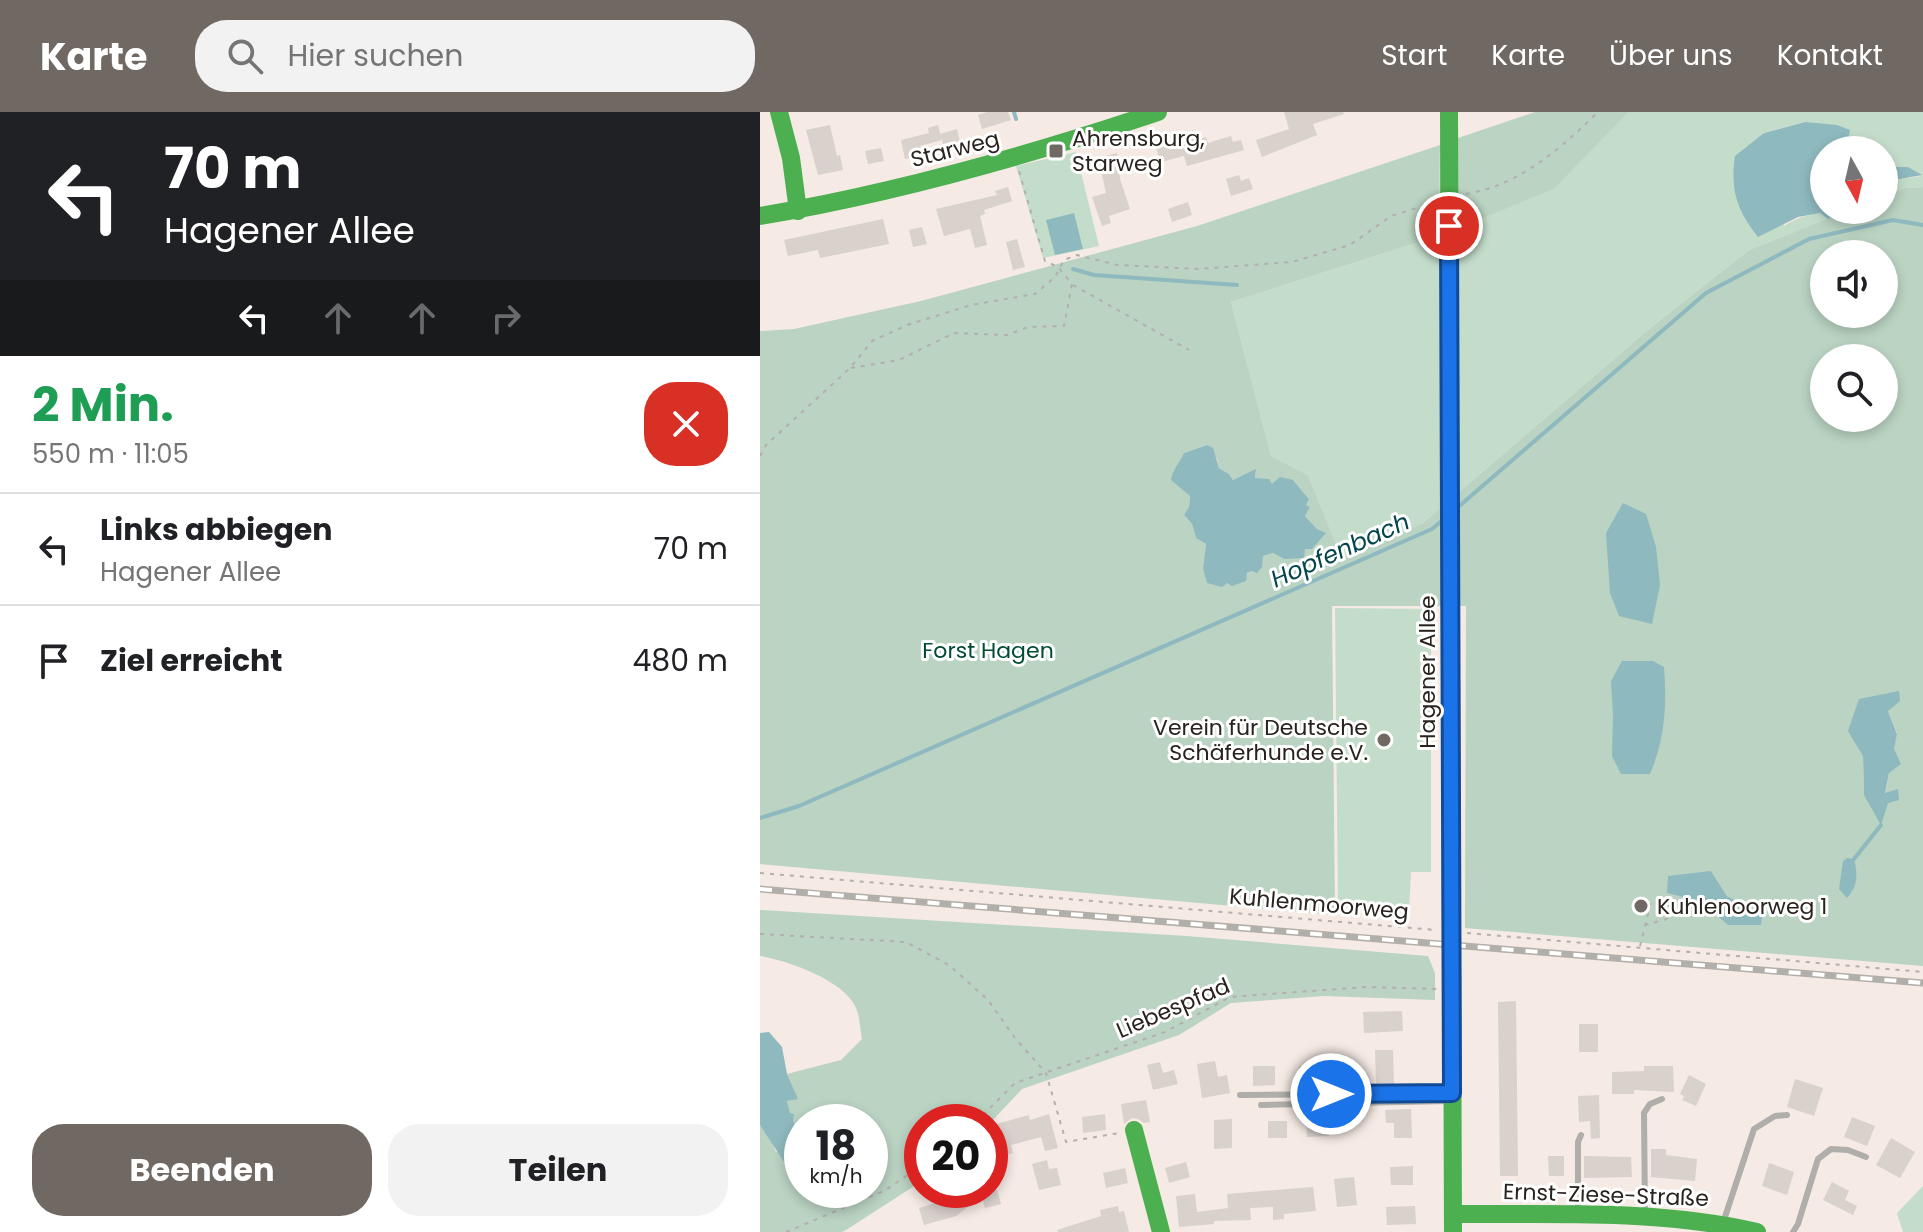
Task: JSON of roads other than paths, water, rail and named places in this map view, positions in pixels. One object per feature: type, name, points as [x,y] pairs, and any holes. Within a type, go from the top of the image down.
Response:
[{"type":"street","points":[[779,112],[791,158],[798,211]]},
{"type":"street","name":"Starweg","points":[[760,216],[798,211],[1016,159],[1158,112]]},
{"type":"street","name":"Hagener Allee","points":[[1449,112],[1453,1223]]},
{"type":"street","points":[[1134,1130],[1161,1232]]},
{"type":"street","name":"Ernst-Ziese-Straße","points":[[1453,1223],[1578,1214],[1645,1216],[1759,1231]]},
{"type":"lane","points":[[1240,1095],[1452,1097]]},
{"type":"lane","points":[[1261,1105],[1452,1097]]},
{"type":"lane","points":[[1645,1216],[1644,1113],[1650,1104],[1662,1099]]},
{"type":"lane","points":[[1723,1224],[1754,1129],[1775,1116],[1787,1115]]},
{"type":"lane","points":[[1578,1214],[1578,1142],[1581,1135]]},
{"type":"lane","points":[[1793,1232],[1818,1159],[1831,1149],[1848,1150],[1866,1157]]},
{"type":"water","points":[[1805,122],[1837,125],[1850,130],[1849,136],[1810,136],[1810,215],[1798,217],[1758,237],[1737,200],[1735,156],[1764,133]]},
{"type":"water","points":[[1898,167],[1908,167],[1922,175],[1898,179]]},
{"type":"water","points":[[1074,213],[1083,249],[1055,255],[1046,220]]},
{"type":"water","points":[[1207,445],[1213,448],[1219,468],[1233,480],[1256,469],[1255,478],[1269,479],[1272,484],[1280,477],[1293,480],[1309,499],[1306,505],[1310,507],[1305,516],[1317,529],[1326,533],[1312,549],[1305,549],[1304,558],[1284,559],[1273,553],[1263,556],[1262,567],[1257,573],[1247,573],[1246,581],[1232,586],[1227,583],[1222,587],[1207,583],[1203,568],[1206,544],[1196,538],[1192,524],[1184,515],[1190,496],[1171,480],[1184,453]]},
{"type":"water","points":[[1623,503],[1646,514],[1656,547],[1660,585],[1652,624],[1619,616],[1610,593],[1606,533]]},
{"type":"water","points":[[1622,661],[1653,661],[1664,667],[1664,722],[1650,774],[1621,774],[1612,756],[1611,681]]},
{"type":"water","points":[[1899,691],[1900,701],[1888,711],[1897,734],[1894,749],[1901,764],[1889,773],[1885,793],[1898,789],[1899,800],[1888,803],[1881,825],[1864,795],[1863,756],[1848,731],[1859,699]]},
{"type":"water","points":[[1854,859],[1856,875],[1847,898],[1839,889],[1843,861]]},
{"type":"water","points":[[1711,871],[1727,896],[1762,914],[1761,925],[1728,925],[1699,901],[1667,893],[1668,876]]},
{"type":"water","points":[[769,1032],[782,1047],[787,1074],[798,1099],[784,1104],[784,1162],[760,1125],[760,1033]]},
{"type":"waterway","points":[[1014,112],[1016,119]]},
{"type":"waterway","name":"Hopfenbach","points":[[1457,508],[1706,293],[1809,239],[1893,220],[1923,225]]},
{"type":"waterway","points":[[1073,269],[1094,275],[1237,285]]},
{"type":"waterway","name":"Hopfenbach","points":[[760,818],[799,806],[1432,529],[1444,519]]},
{"type":"waterway","points":[[1854,859],[1881,825]]},
{"type":"railway","points":[[760,889],[1923,983]]},
{"type":"place","name":"Ahrensburg, Starweg","points":[[1056,151]]},
{"type":"place","name":"Verein für Deutsche Schäferhunde e.V.","points":[[1384,740]]},
{"type":"place","name":"Kuhlenoorweg 1","points":[[1641,906]]},
{"type":"park label","name":"Forst Hagen","points":[[988,650]]}]
